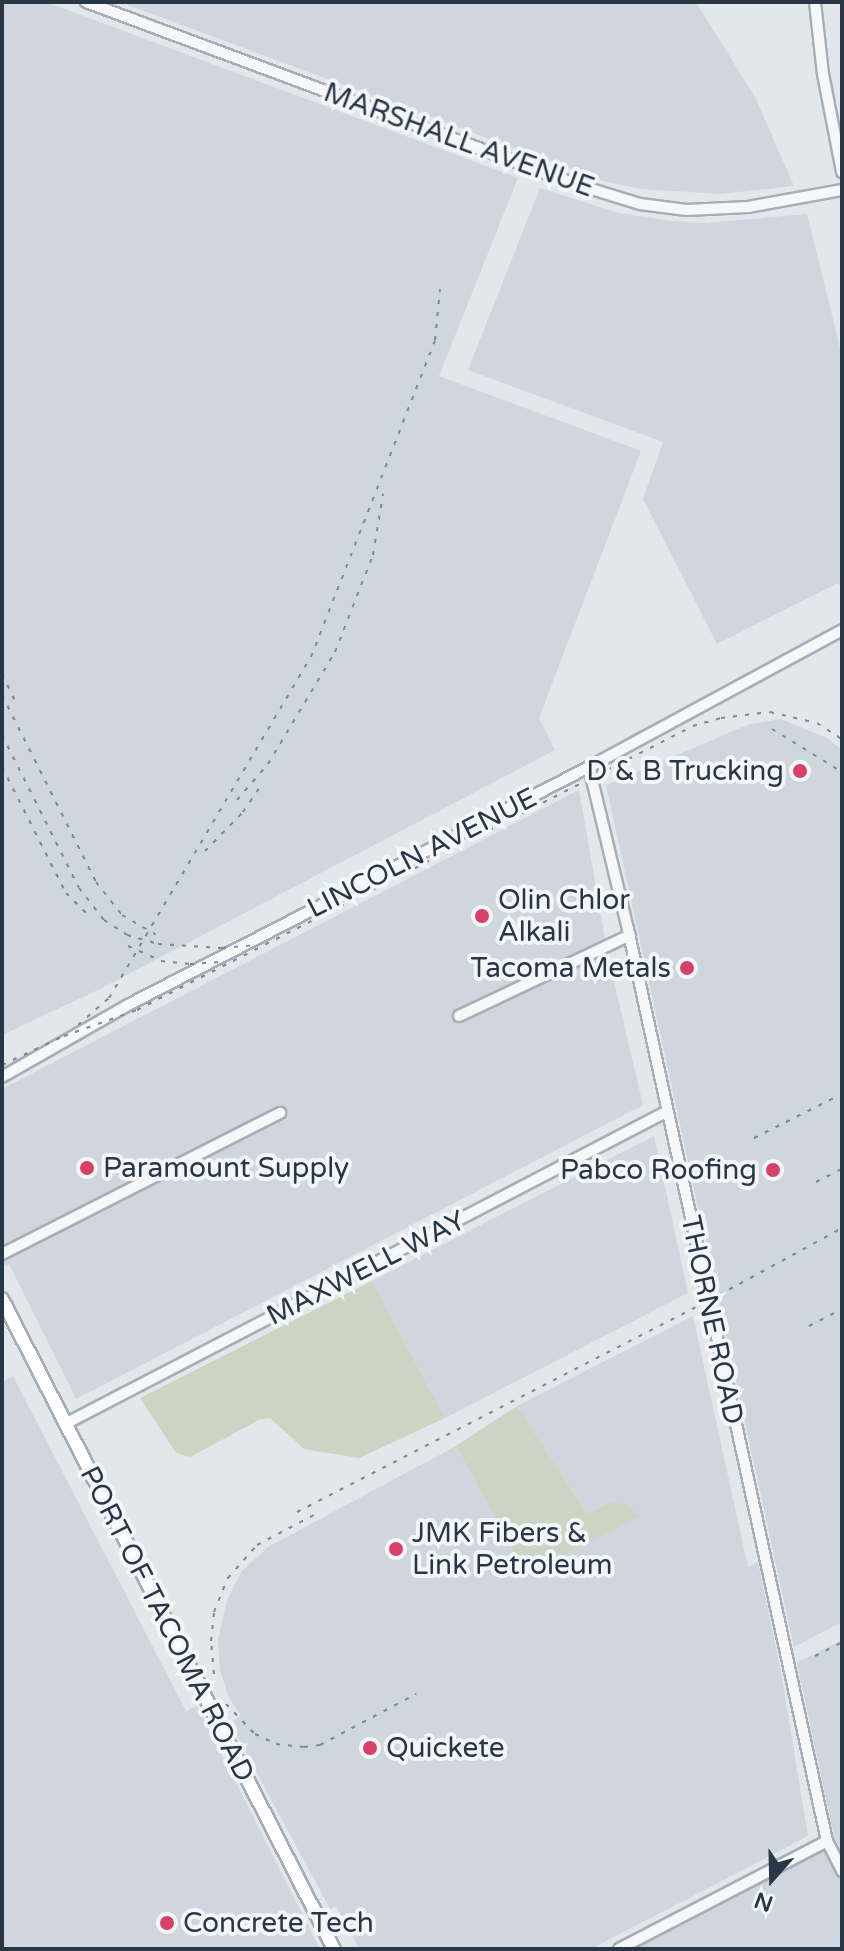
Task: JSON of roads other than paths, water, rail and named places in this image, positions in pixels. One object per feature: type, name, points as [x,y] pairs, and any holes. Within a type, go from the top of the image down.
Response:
[{"type":"main road","name":"PORT OF TACOMA ROAD","points":[[2,1299],[334,1949]]},
{"type":"street","name":"MARSHALL AVENUE","points":[[86,2],[575,184],[640,204],[687,210],[748,207],[842,190]]},
{"type":"street","points":[[815,2],[823,74],[842,172]]},
{"type":"street","name":"LINCOLN AVENUE","points":[[2,1077],[128,1005],[589,767],[842,630]]},
{"type":"street","name":"THORNE ROAD","points":[[589,767],[630,935],[666,1112],[827,1841],[842,1871]]},
{"type":"street","points":[[459,1016],[630,935]]},
{"type":"street","name":"MAXWELL WAY","points":[[65,1424],[666,1112]]},
{"type":"street","points":[[2,1254],[280,1113]]},
{"type":"street","points":[[619,1949],[827,1841]]},
{"type":"railway","points":[[78,1025],[109,998],[311,657],[435,340],[440,289]]},
{"type":"railway","points":[[237,800],[268,764],[335,652],[373,555],[383,494]]},
{"type":"railway","points":[[2,674],[16,703]]},
{"type":"railway","points":[[2,695],[96,882],[122,915],[156,935]]},
{"type":"railway","points":[[2,1065],[64,1036],[137,1010],[693,726],[721,718],[770,712],[817,723],[842,739]]},
{"type":"railway","points":[[772,729],[842,772]]},
{"type":"railway","points":[[2,735],[79,888],[104,920],[127,935],[158,944],[222,948],[255,945]]},
{"type":"railway","points":[[2,767],[66,893],[90,917]]},
{"type":"railway","points":[[205,851],[243,812],[259,788]]},
{"type":"railway","points":[[128,946],[161,961],[190,964],[220,962]]},
{"type":"railway","points":[[754,1138],[842,1094]]},
{"type":"railway","points":[[816,1182],[842,1169]]},
{"type":"railway","points":[[297,1512],[708,1301],[842,1228]]},
{"type":"railway","points":[[809,1326],[842,1309]]},
{"type":"railway","points":[[214,1674],[211,1641],[214,1612],[228,1578],[257,1545],[314,1515]]},
{"type":"railway","points":[[815,1656],[842,1642]]},
{"type":"railway","points":[[226,1704],[255,1734],[276,1744],[304,1747],[320,1745],[416,1694]]},
{"type":"place","name":"D & B Trucking","points":[[800,771]]},
{"type":"place","name":"Olin Chlor Alkali","points":[[482,916]]},
{"type":"place","name":"Tacoma Metals","points":[[687,968]]},
{"type":"place","name":"Paramount Supply","points":[[87,1168]]},
{"type":"place","name":"Pabco Roofing","points":[[773,1170]]},
{"type":"place","name":"JMK Fibers & Link Petroleum","points":[[396,1549]]},
{"type":"place","name":"Quickete","points":[[370,1748]]},
{"type":"place","name":"Concrete Tech","points":[[167,1923]]}]
